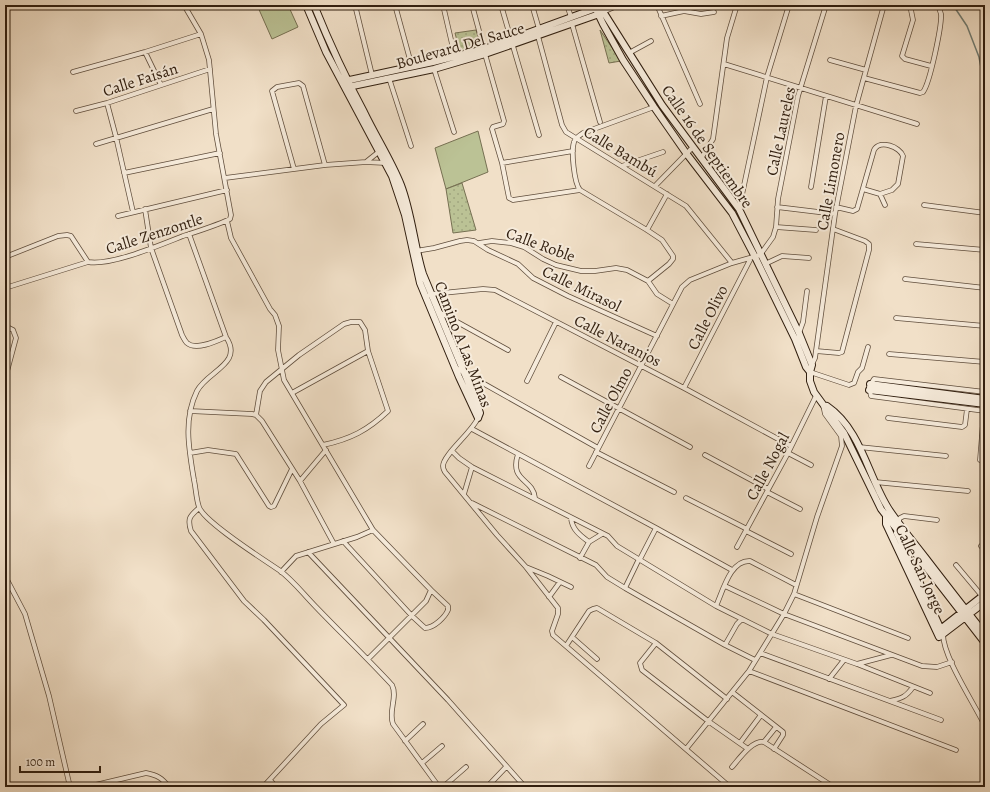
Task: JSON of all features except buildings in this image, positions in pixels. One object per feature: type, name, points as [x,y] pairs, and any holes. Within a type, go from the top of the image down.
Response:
[{"type":"main road","points":[[306,5],[322,43],[346,84]]},
{"type":"main road","points":[[314,5],[346,84]]},
{"type":"main road","name":"Boulevard Del Sauce","points":[[346,84],[389,78],[434,69],[572,21],[599,8]]},
{"type":"main road","name":"Calle 16 de Septiembre","points":[[599,8],[662,105],[702,157],[739,209],[756,256],[765,264],[812,364],[810,372],[812,388],[822,403]]},
{"type":"main road","name":"Calle 16 de Septiembre","points":[[599,8],[623,60],[686,153],[732,213],[756,256],[795,339],[806,367],[810,372]]},
{"type":"main road","name":"Boulevard Del Sauce","points":[[346,84],[372,75],[454,57],[485,52]]},
{"type":"main road","name":"Camino A Las Minas","points":[[346,84],[388,162],[415,251],[464,374],[473,402]]},
{"type":"main road","name":"Camino A Las Minas","points":[[415,251],[417,273],[425,297],[455,368],[480,413],[478,418]]},
{"type":"main road","points":[[869,387],[985,399]]},
{"type":"main road","points":[[869,387],[985,404]]},
{"type":"main road","points":[[822,403],[835,412],[846,424],[859,447],[897,530],[965,613],[985,634]]},
{"type":"main road","points":[[822,403],[844,433],[877,502],[898,522],[965,613],[985,643]]},
{"type":"main road","name":"Calle San Jorge","points":[[888,513],[886,524],[940,634]]},
{"type":"main road","name":"Calle San Jorge","points":[[897,530],[898,537],[940,634]]},
{"type":"main road","name":"Calle San Jorge","points":[[940,634],[984,597]]},
{"type":"street","points":[[184,5],[201,34],[210,68],[213,109],[231,217],[227,221],[231,238],[277,319],[280,329],[278,350],[284,380],[373,530],[449,607],[446,614],[427,628],[423,627],[343,541]]},
{"type":"street","points":[[355,5],[372,75]]},
{"type":"street","points":[[395,5],[412,67]]},
{"type":"street","points":[[443,5],[454,57]]},
{"type":"street","points":[[472,5],[504,121],[504,123],[492,128],[502,163],[509,198],[512,200],[580,190]]},
{"type":"street","points":[[501,5],[538,135]]},
{"type":"street","name":"Calle Bambú","points":[[532,5],[562,125],[566,132],[686,206],[732,263]]},
{"type":"street","points":[[568,5],[600,122]]},
{"type":"street","points":[[599,8],[619,5]]},
{"type":"street","points":[[657,5],[700,104]]},
{"type":"street","points":[[702,157],[713,139],[727,38],[737,5]]},
{"type":"street","name":"Calle Laureles","points":[[739,209],[767,77],[789,5]]},
{"type":"street","name":"Calle Laureles","points":[[756,256],[773,237],[776,227],[777,207],[794,113],[800,88],[826,5]]},
{"type":"street","name":"Calle Limonero","points":[[812,364],[815,358],[836,207],[856,106],[884,5]]},
{"type":"street","points":[[910,5],[913,20],[902,56],[905,59],[931,66]]},
{"type":"street","points":[[864,78],[921,93],[929,80],[940,28],[941,14],[938,5]]},
{"type":"street","points":[[661,16],[684,11],[701,14],[714,12]]},
{"type":"street","points":[[73,72],[145,52],[201,34]]},
{"type":"street","points":[[629,52],[651,41]]},
{"type":"street","points":[[145,52],[161,85]]},
{"type":"street","points":[[830,60],[866,70]]},
{"type":"street","points":[[724,64],[917,124]]},
{"type":"street","name":"Calle Faisán","points":[[76,111],[107,103],[210,68]]},
{"type":"street","points":[[434,69],[454,132]]},
{"type":"street","points":[[389,78],[411,146]]},
{"type":"street","points":[[294,169],[272,91],[277,88],[299,83],[303,86],[325,165]]},
{"type":"street","points":[[811,187],[826,96]]},
{"type":"street","points":[[107,103],[133,212]]},
{"type":"street","points":[[648,281],[669,264],[673,259],[673,256],[662,240],[648,230],[580,190],[576,184],[572,151],[576,138],[583,133],[654,107]]},
{"type":"street","points":[[96,144],[213,109]]},
{"type":"street","points":[[836,207],[857,209],[874,150],[878,145],[896,148],[900,151],[903,156],[898,184],[892,190],[880,194],[863,189]]},
{"type":"street","points":[[655,186],[693,147]]},
{"type":"street","points":[[366,162],[381,150]]},
{"type":"street","points":[[502,163],[572,151]]},
{"type":"street","points":[[622,166],[663,152]]},
{"type":"street","points":[[124,173],[220,153]]},
{"type":"street","points":[[224,178],[325,165],[388,162]]},
{"type":"street","points":[[118,216],[227,190]]},
{"type":"street","points":[[648,230],[667,194]]},
{"type":"street","points":[[880,194],[886,205]]},
{"type":"street","points":[[924,205],[985,212]]},
{"type":"street","points":[[777,207],[835,214]]},
{"type":"street","points":[[145,209],[151,248],[186,343],[190,345],[203,346],[226,337]]},
{"type":"street","name":"Calle Zenzontle","points":[[5,288],[88,262],[106,262],[227,221]]},
{"type":"street","points":[[776,227],[816,230]]},
{"type":"street","points":[[816,351],[839,353],[843,350],[869,250],[869,244],[865,241],[833,229]]},
{"type":"street","points":[[189,234],[226,337],[232,347],[230,358],[204,381],[200,387],[190,411],[188,422],[190,453],[199,508],[206,517],[242,545],[281,572],[368,659],[393,687],[394,693],[391,713],[392,721],[439,787]]},
{"type":"street","points":[[5,257],[63,235],[71,236],[88,262]]},
{"type":"street","name":"Calle Roble","points":[[415,251],[467,240],[479,243],[492,241],[511,243],[524,247],[543,259],[562,267],[587,272],[622,268],[648,281],[657,294],[673,304]]},
{"type":"street","name":"Calle Mirasol","points":[[479,243],[488,250],[518,264],[533,278],[568,296],[657,336]]},
{"type":"street","points":[[916,244],[985,250]]},
{"type":"street","name":"Calle Olmo","points":[[589,466],[620,409],[682,287],[687,282],[732,263],[756,256]]},
{"type":"street","name":"Calle Olivo","points":[[684,388],[756,256]]},
{"type":"street","points":[[765,264],[782,256],[809,258]]},
{"type":"street","points":[[905,279],[985,288]]},
{"type":"street","name":"Calle Naranjos","points":[[425,297],[432,294],[483,288],[492,289],[684,388],[791,446]]},
{"type":"street","points":[[798,333],[803,322],[807,291]]},
{"type":"street","points":[[439,312],[508,350]]},
{"type":"street","points":[[896,318],[985,326]]},
{"type":"street","points":[[256,415],[261,389],[266,382],[299,355],[344,324],[360,322],[364,327],[368,351],[388,411],[373,424],[357,434],[342,441],[323,445]]},
{"type":"street","points":[[527,381],[556,322]]},
{"type":"street","points":[[5,326],[13,330],[16,338],[6,375],[5,399]]},
{"type":"street","points":[[810,372],[849,385],[854,383],[858,372],[862,368],[868,347]]},
{"type":"street","points":[[292,393],[368,351]]},
{"type":"street","points":[[889,354],[985,362]]},
{"type":"street","points":[[455,368],[597,450],[674,492]]},
{"type":"street","points":[[561,377],[690,447]]},
{"type":"street","points":[[980,460],[985,411],[871,396],[869,387],[874,379],[985,392]]},
{"type":"street","name":"Calle Nogal","points":[[737,547],[788,453],[816,396]]},
{"type":"street","points":[[686,749],[749,671],[784,614],[794,594],[817,517],[842,446],[841,436],[825,414],[822,403]]},
{"type":"street","points":[[888,418],[962,427],[965,425],[967,409]]},
{"type":"street","points":[[190,411],[256,415],[262,421],[300,481],[334,544]]},
{"type":"street","points":[[478,418],[472,429],[445,460],[443,466],[445,472],[497,535],[526,567],[558,608],[559,611],[552,631],[553,635],[730,787]]},
{"type":"street","points":[[472,429],[732,570]]},
{"type":"street","points":[[859,447],[946,456]]},
{"type":"street","points":[[190,453],[208,450],[236,454],[271,507],[274,506],[292,469]]},
{"type":"street","points":[[300,481],[326,450]]},
{"type":"street","points":[[452,451],[472,467],[611,538],[617,546],[716,606],[772,634],[857,664],[930,693]]},
{"type":"street","points":[[788,453],[811,465]]},
{"type":"street","points":[[518,454],[515,465],[518,475],[532,490],[535,498]]},
{"type":"street","points":[[705,455],[800,509]]},
{"type":"street","points":[[464,494],[472,467]]},
{"type":"street","points":[[875,482],[968,491]]},
{"type":"street","points":[[686,498],[791,554]]},
{"type":"street","points":[[470,502],[596,566],[607,577],[625,588],[725,645],[755,660]]},
{"type":"street","points":[[199,508],[188,521],[191,531],[244,601],[264,620],[344,705],[321,724],[263,787]]},
{"type":"street","points":[[897,530],[900,518],[904,516],[938,520]]},
{"type":"street","points":[[571,518],[576,532],[589,542]]},
{"type":"street","points":[[625,588],[656,528]]},
{"type":"street","points":[[281,572],[296,556],[358,537],[373,530]]},
{"type":"street","points":[[580,558],[589,542],[602,534]]},
{"type":"street","points":[[981,546],[985,550]]},
{"type":"street","points":[[308,552],[390,637],[525,787]]},
{"type":"street","points":[[716,606],[732,570],[742,562],[750,561],[796,586]]},
{"type":"street","points":[[956,564],[984,597]]},
{"type":"street","points":[[526,567],[571,587]]},
{"type":"street","points":[[5,576],[25,614],[49,696],[70,787]]},
{"type":"street","points":[[549,597],[560,582]]},
{"type":"street","points":[[725,586],[784,614],[922,666],[932,668],[952,662]]},
{"type":"street","points":[[368,659],[426,601],[431,590]]},
{"type":"street","points":[[794,594],[908,638]]},
{"type":"street","points":[[566,646],[587,613],[595,608],[656,643],[727,699]]},
{"type":"street","points":[[725,645],[737,624],[742,619]]},
{"type":"street","points":[[940,634],[952,662],[984,719],[985,726]]},
{"type":"street","points":[[572,637],[597,659]]},
{"type":"street","points":[[656,643],[640,663],[642,670],[708,722],[740,742],[748,749]]},
{"type":"street","points":[[760,653],[942,720]]},
{"type":"street","points":[[857,664],[892,655]]},
{"type":"street","points":[[829,679],[844,660]]},
{"type":"street","points":[[749,671],[956,750]]},
{"type":"street","points":[[890,701],[904,697],[909,694],[914,687]]},
{"type":"street","points":[[732,692],[783,734],[774,749]]},
{"type":"street","points":[[740,742],[761,715]]},
{"type":"street","points":[[405,741],[423,724]]},
{"type":"street","points":[[764,742],[776,727]]},
{"type":"street","points":[[732,767],[748,749],[757,742],[764,742],[832,786],[836,787]]},
{"type":"street","points":[[422,763],[442,746]]},
{"type":"street","points":[[443,787],[466,767]]},
{"type":"street","points":[[487,787],[506,767]]},
{"type":"street","points":[[87,787],[146,773],[155,774],[169,787]]},
{"type":"street","points":[[270,780],[276,787]]},
{"type":"green space","points":[[257,5],[288,5],[298,27],[272,39]]},
{"type":"green space","points":[[476,30],[482,49],[460,52],[455,33]]},
{"type":"green space","points":[[600,30],[621,61],[609,63]]},
{"type":"green space","points":[[478,131],[488,172],[446,189],[435,148]]},
{"type":"green space","points":[[462,183],[476,230],[453,233],[446,189]]},
{"type":"waterway","points":[[953,5],[967,26],[979,57],[985,88]]}]
